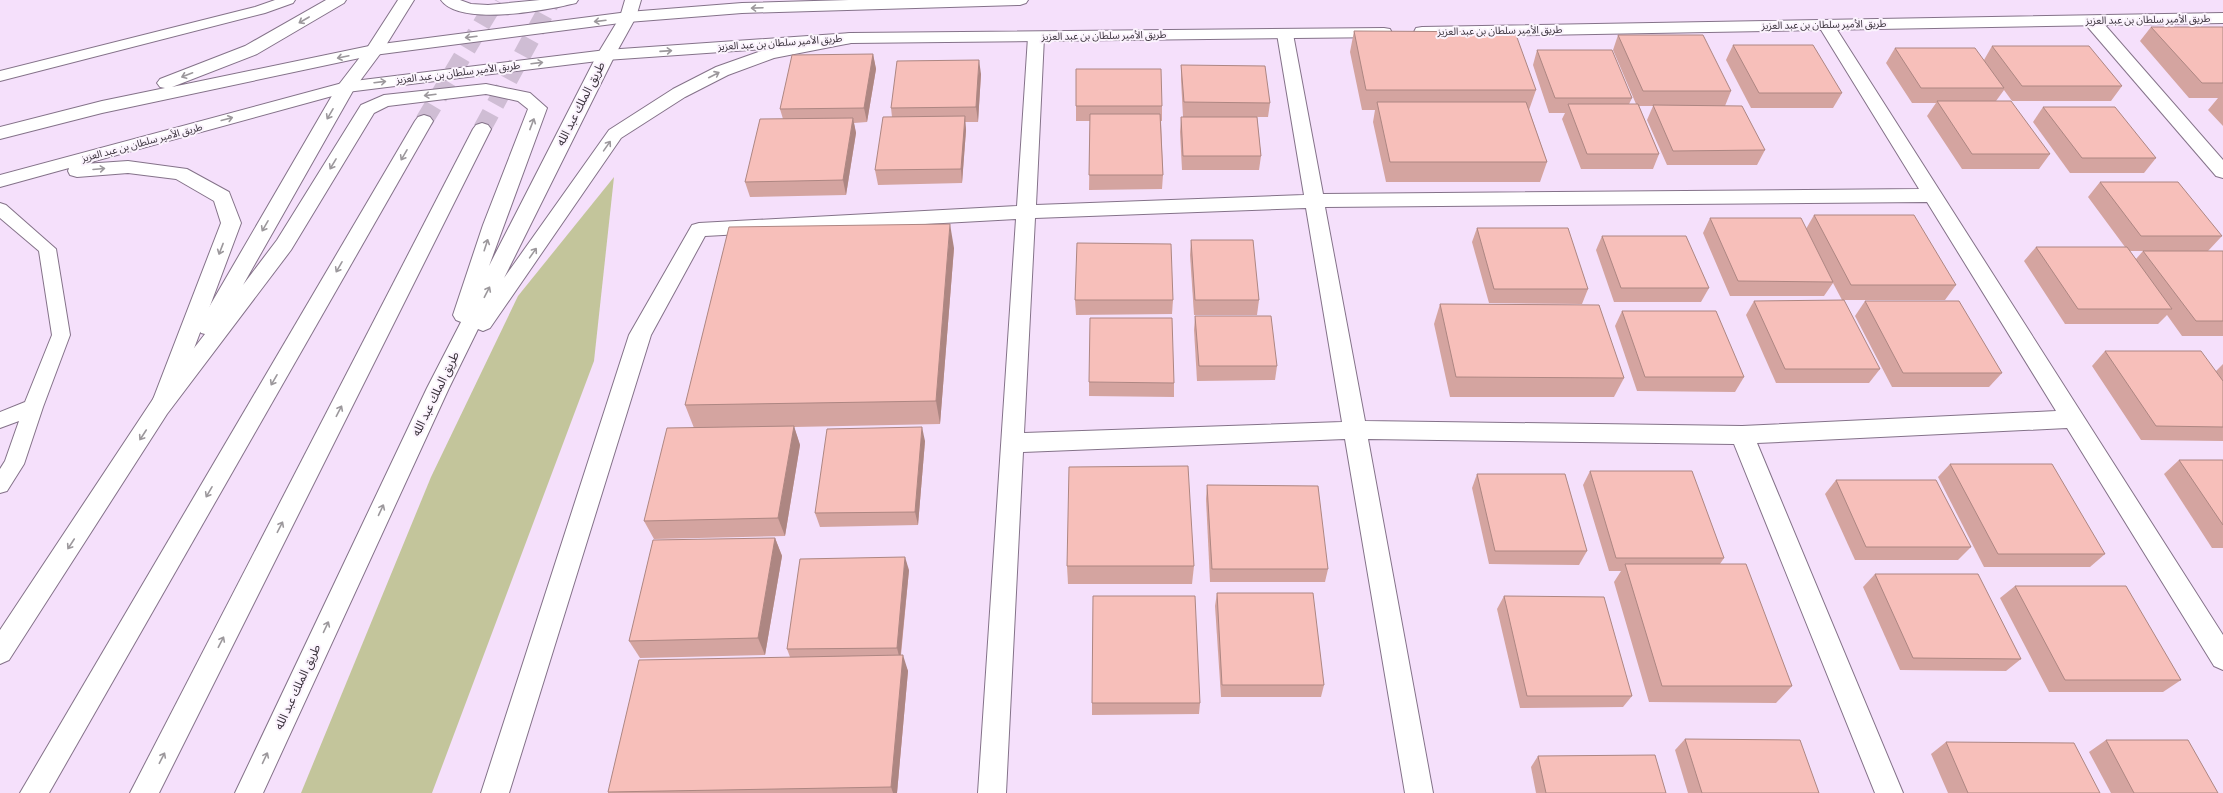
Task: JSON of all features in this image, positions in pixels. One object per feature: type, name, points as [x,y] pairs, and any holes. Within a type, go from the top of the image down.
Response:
[{"type":"main road","points":[[102,107],[251,50],[338,0]]},
{"type":"main road","points":[[0,652],[160,408],[346,87],[374,50],[406,0]]},
{"type":"main road","points":[[449,0],[453,5],[480,11],[570,0]]},
{"type":"main road","points":[[863,0],[897,4]]},
{"type":"main road","points":[[0,133],[102,107],[374,50],[630,9],[742,8],[1020,0]]},
{"type":"main road","name":"طريق الملك عبد الله","points":[[249,793],[438,388],[630,9]]},
{"type":"main road","name":"طريق الأمير سلطان بن عبد العزيز","points":[[9,179],[346,87],[606,55],[851,38],[1286,34],[2223,18]]},
{"type":"main road","points":[[2092,21],[2223,172]]},
{"type":"main road","points":[[1826,25],[2223,658]]},
{"type":"main road","points":[[1286,34],[1314,201],[1419,793]]},
{"type":"main road","points":[[992,793],[1036,37]]},
{"type":"main road","points":[[438,388],[615,134],[679,93],[722,71],[770,54],[851,38]]},
{"type":"main road","points":[[160,408],[284,245],[367,109],[384,101],[486,89],[524,97],[538,108],[493,225],[438,388]]},
{"type":"main road","points":[[34,793],[424,121]]},
{"type":"main road","points":[[144,793],[482,129]]},
{"type":"main road","points":[[9,179],[128,167],[180,173],[222,197],[231,223],[160,408]]},
{"type":"main road","points":[[495,793],[640,335],[699,230],[1026,212],[1314,201],[1933,195]]},
{"type":"main road","points":[[1012,443],[1355,430],[1742,434],[2073,419]]},
{"type":"main road","points":[[1742,434],[1889,793]]},
{"type":"lane","points":[[0,76],[260,10],[288,0]]},
{"type":"lane","points":[[0,209],[47,249],[61,335],[33,407],[14,464],[0,485]]},
{"type":"lane","points":[[0,420],[33,407]]},
{"type":"green space","points":[[614,177],[594,361],[432,793],[301,793],[431,477],[518,296]]},
{"type":"building","points":[[2151,27],[2223,27],[2223,83],[2202,83]]},
{"type":"building","points":[[1354,31],[1515,32],[1536,90],[1366,90]]},
{"type":"building","points":[[1618,35],[1703,35],[1731,91],[1643,91]]},
{"type":"building","points":[[1733,45],[1813,45],[1842,93],[1759,93]]},
{"type":"building","points":[[1992,46],[2089,46],[2122,86],[2022,86]]},
{"type":"building","points":[[1895,48],[1975,48],[2004,88],[1921,88]]},
{"type":"building","points":[[1537,50],[1612,50],[1632,98],[1555,98]]},
{"type":"building","points":[[873,54],[864,108],[780,109],[792,55]]},
{"type":"building","points":[[979,60],[976,107],[891,108],[897,61]]},
{"type":"building","points":[[1181,65],[1265,66],[1270,103],[1184,102]]},
{"type":"building","points":[[1076,69],[1161,69],[1162,106],[1076,106]]},
{"type":"building","points":[[1937,101],[2011,101],[2050,154],[1972,154]]},
{"type":"building","points":[[1377,102],[1526,102],[1547,162],[1390,162]]},
{"type":"building","points":[[1568,104],[1638,104],[1659,154],[1587,154]]},
{"type":"building","points":[[1653,105],[1742,106],[1765,150],[1673,151]]},
{"type":"building","points":[[2043,107],[2115,107],[2156,158],[2082,158]]},
{"type":"building","points":[[1090,114],[1160,114],[1163,175],[1089,175]]},
{"type":"building","points":[[965,116],[961,169],[875,170],[883,117]]},
{"type":"building","points":[[1181,117],[1257,117],[1261,156],[1183,156]]},
{"type":"building","points":[[853,118],[843,180],[745,182],[760,119]]},
{"type":"building","points":[[2100,182],[2178,182],[2222,236],[2141,236]]},
{"type":"building","points":[[1814,215],[1914,215],[1956,285],[1851,285]]},
{"type":"building","points":[[1710,218],[1801,218],[1833,282],[1738,281]]},
{"type":"building","points":[[950,224],[936,401],[685,405],[729,227]]},
{"type":"building","points":[[1477,228],[1568,228],[1588,289],[1494,289]]},
{"type":"building","points":[[1602,236],[1686,236],[1709,288],[1621,288]]},
{"type":"building","points":[[1191,240],[1253,240],[1259,300],[1195,300]]},
{"type":"building","points":[[1077,243],[1171,244],[1173,300],[1075,300]]},
{"type":"building","points":[[2036,247],[2127,247],[2172,309],[2078,309]]},
{"type":"building","points":[[2143,251],[2223,251],[2223,321],[2196,321]]},
{"type":"building","points":[[1844,300],[1880,369],[1785,369],[1754,301]]},
{"type":"building","points":[[1865,301],[1959,301],[2002,373],[1903,373]]},
{"type":"building","points":[[1440,304],[1599,305],[1624,378],[1456,377]]},
{"type":"building","points":[[1622,311],[1716,311],[1744,377],[1645,377]]},
{"type":"building","points":[[1195,316],[1271,316],[1277,366],[1199,366]]},
{"type":"building","points":[[1090,318],[1172,318],[1174,383],[1089,382]]},
{"type":"building","points":[[2105,351],[2201,351],[2223,381],[2223,427],[2156,426]]},
{"type":"building","points":[[794,426],[778,518],[644,521],[667,428]]},
{"type":"building","points":[[922,427],[915,512],[815,513],[827,429]]},
{"type":"building","points":[[2179,460],[2223,460],[2223,525]]},
{"type":"building","points":[[1950,464],[2052,464],[2105,554],[1998,554]]},
{"type":"building","points":[[1188,466],[1194,566],[1067,566],[1069,467]]},
{"type":"building","points":[[1590,471],[1692,471],[1724,558],[1616,558]]},
{"type":"building","points":[[1477,474],[1565,474],[1587,551],[1495,551]]},
{"type":"building","points":[[1836,480],[1936,480],[1971,547],[1866,547]]},
{"type":"building","points":[[1207,485],[1318,486],[1328,569],[1212,569]]},
{"type":"building","points":[[775,538],[758,638],[629,641],[653,540]]},
{"type":"building","points":[[905,557],[897,648],[787,649],[800,559]]},
{"type":"building","points":[[1625,564],[1746,564],[1792,686],[1662,686]]},
{"type":"building","points":[[1875,574],[1978,574],[2021,659],[1913,658]]},
{"type":"building","points":[[2015,586],[2126,586],[2181,680],[2065,680]]},
{"type":"building","points":[[1217,593],[1313,593],[1324,685],[1222,685]]},
{"type":"building","points":[[1093,596],[1195,596],[1200,703],[1092,703]]},
{"type":"building","points":[[1504,596],[1604,597],[1632,696],[1527,696]]},
{"type":"building","points":[[903,655],[891,787],[608,792],[639,660]]},
{"type":"building","points":[[1685,739],[1800,740],[1819,793],[1702,793]]},
{"type":"building","points":[[2106,740],[2188,740],[2218,793],[2134,793]]},
{"type":"building","points":[[1946,742],[2074,743],[2100,793],[1968,793]]},
{"type":"building","points":[[1655,755],[1666,793],[1546,793],[1538,756]]},
{"type":"tunnel","points":[[424,121],[496,0]]},
{"type":"tunnel","points":[[482,129],[552,0]]}]
